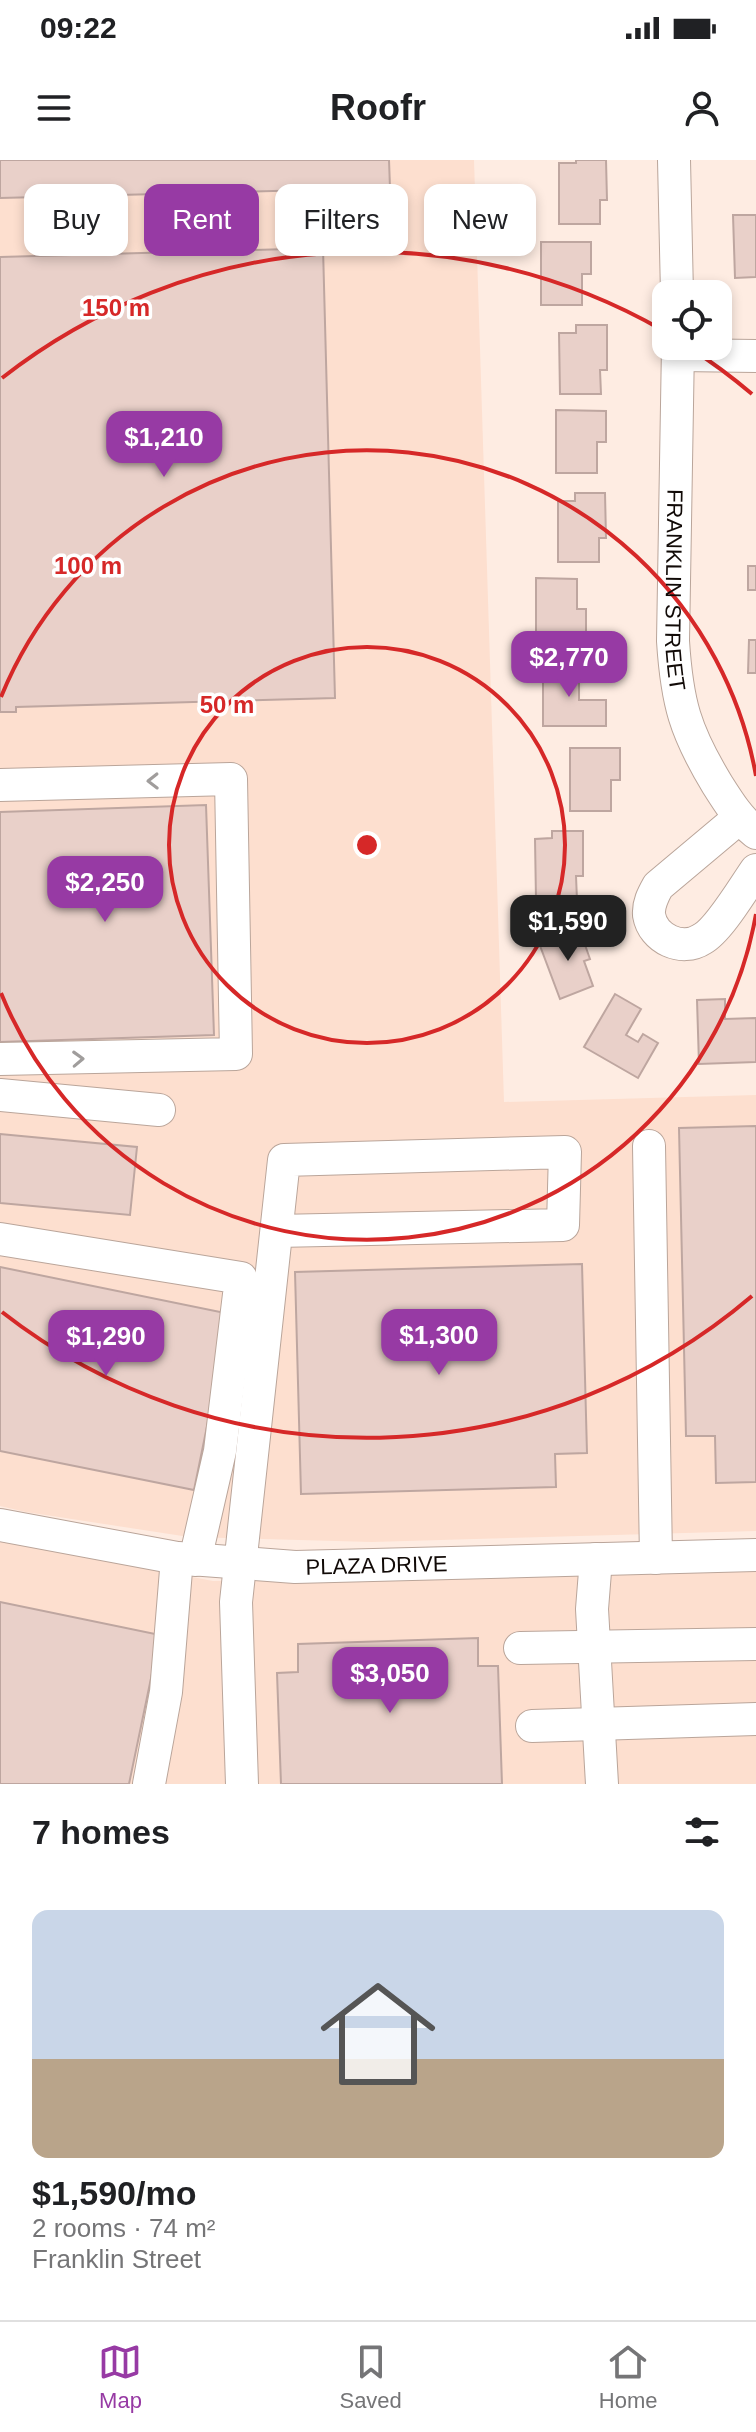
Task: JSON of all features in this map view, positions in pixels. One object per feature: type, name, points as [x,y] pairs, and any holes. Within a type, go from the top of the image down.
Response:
[{"type":"street","points":[[674,160],[677,280]]},
{"type":"street","points":[[732,354],[756,356]]},
{"type":"street","name":"FRANKLIN STREET","points":[[678,360],[675,676],[694,745],[748,826]]},
{"type":"street","points":[[0,785],[231,779],[236,1054],[0,1059]]},
{"type":"street","points":[[748,826],[658,886],[651,900],[649,914],[652,925],[660,936],[673,943],[687,944],[702,940],[756,870]]},
{"type":"street","points":[[0,1095],[159,1110]]},
{"type":"street","points":[[649,1146],[656,1558]]},
{"type":"street","points":[[242,1784],[236,1602],[284,1160],[565,1152],[563,1225],[277,1231]]},
{"type":"street","points":[[0,1239],[241,1278],[220,1451],[186,1559],[149,1784]]},
{"type":"street","name":"PLAZA DRIVE","points":[[0,1525],[186,1559],[339,1567],[756,1555]]},
{"type":"street","points":[[596,1559],[592,1609],[602,1784]]},
{"type":"street","points":[[520,1648],[756,1644]]},
{"type":"street","points":[[532,1726],[756,1719]]},
{"type":"shaded area","points":[[0,160],[474,160],[475,184],[424,184],[424,256],[477,256],[504,1102],[756,1095],[756,1531],[372,1542],[189,1537],[0,1506]]},
{"type":"shaded area","points":[[0,1540],[213,1581],[756,1570],[756,1784],[0,1784]]},
{"type":"building","points":[[0,160],[389,160],[390,184],[275,184],[275,191],[259,191],[259,184],[144,184],[144,194],[128,195],[128,184],[24,184],[24,197],[0,198]]},
{"type":"building","points":[[576,160],[606,160],[607,200],[600,200],[600,224],[559,224],[559,163],[576,163]]},
{"type":"building","points":[[733,215],[756,215],[756,277],[735,278]]},
{"type":"building","points":[[541,242],[591,242],[591,274],[582,274],[582,305],[541,305]]},
{"type":"building","points":[[275,249],[275,256],[323,256],[335,698],[16,707],[16,712],[0,712],[0,257],[128,256],[128,253],[144,253],[144,256],[259,256],[259,250]]},
{"type":"building","points":[[576,325],[607,325],[607,370],[600,370],[601,394],[560,394],[559,333],[576,333]]},
{"type":"building","points":[[556,410],[606,411],[606,442],[597,442],[597,473],[556,473]]},
{"type":"building","points":[[575,493],[605,493],[606,538],[599,538],[599,562],[558,562],[558,501],[575,501]]},
{"type":"building","points":[[748,566],[756,566],[756,590],[748,590]]},
{"type":"building","points":[[536,578],[577,579],[577,609],[586,609],[586,641],[536,641]]},
{"type":"building","points":[[749,640],[756,640],[756,673],[748,673]]},
{"type":"building","points":[[543,664],[579,664],[579,700],[606,700],[606,726],[543,726]]},
{"type":"building","points":[[570,748],[620,748],[620,780],[611,780],[611,811],[570,811]]},
{"type":"building","points":[[206,805],[214,1035],[0,1042],[0,812]]},
{"type":"building","points":[[552,831],[583,831],[583,876],[576,876],[577,900],[536,900],[535,839],[552,838]]},
{"type":"building","points":[[579,928],[590,959],[584,961],[593,986],[560,999],[539,943]]},
{"type":"building","points":[[615,994],[641,1009],[626,1035],[638,1042],[643,1034],[658,1043],[638,1078],[584,1047]]},
{"type":"building","points":[[725,999],[725,1019],[756,1018],[756,1062],[699,1064],[697,1000]]},
{"type":"building","points":[[756,1126],[756,1482],[716,1483],[715,1436],[686,1436],[679,1128]]},
{"type":"building","points":[[0,1134],[137,1147],[130,1215],[0,1203]]},
{"type":"building","points":[[582,1264],[587,1453],[555,1454],[556,1487],[301,1494],[295,1272]]},
{"type":"building","points":[[0,1267],[230,1314],[194,1490],[0,1451]]},
{"type":"building","points":[[0,1602],[160,1635],[129,1784],[0,1784]]},
{"type":"building","points":[[478,1638],[478,1666],[498,1666],[502,1784],[281,1784],[277,1673],[298,1672],[298,1644]]}]
